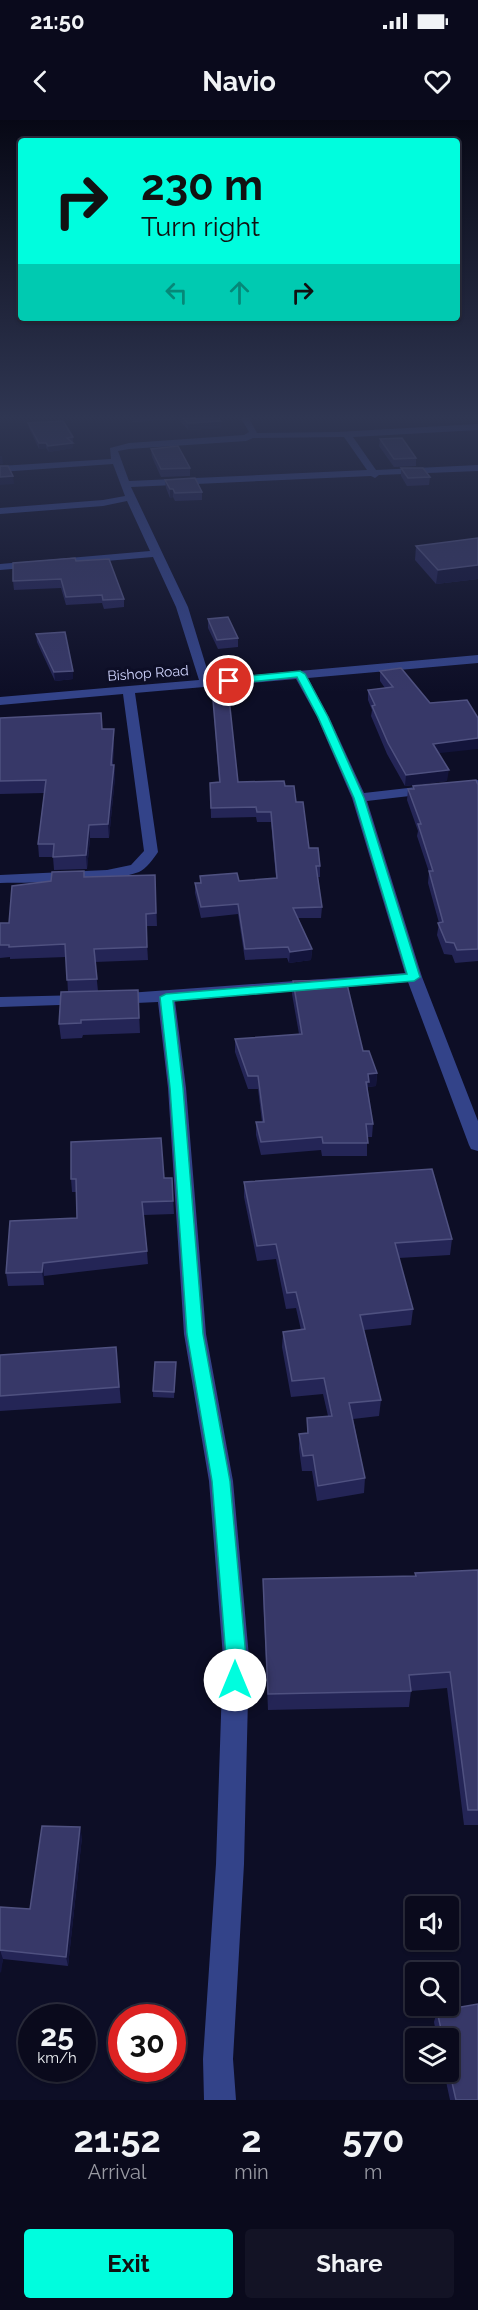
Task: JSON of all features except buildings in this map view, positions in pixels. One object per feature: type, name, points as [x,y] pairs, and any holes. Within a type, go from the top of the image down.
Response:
[{"type":"street","points":[[0,511],[46,507]]},
{"type":"street","points":[[135,507],[182,608],[206,684]]},
{"type":"street","points":[[0,567],[157,554]]},
{"type":"street","name":"Bishop Road","points":[[0,701],[478,659]]},
{"type":"street","points":[[300,674],[323,717],[359,798],[414,977],[476,1135]]},
{"type":"street","points":[[0,879],[107,874],[136,868],[151,852],[128,689]]},
{"type":"street","points":[[359,798],[478,784]]},
{"type":"street","points":[[0,1002],[166,997],[414,977]]},
{"type":"street","points":[[166,997],[177,1088],[195,1334],[221,1481],[236,1657],[230,1864],[218,2059],[220,2100]]},
{"type":"route","points":[[229,681],[300,674],[323,717],[359,798],[414,977],[166,997],[177,1088],[195,1334],[221,1481],[236,1657],[235,1680]]}]
